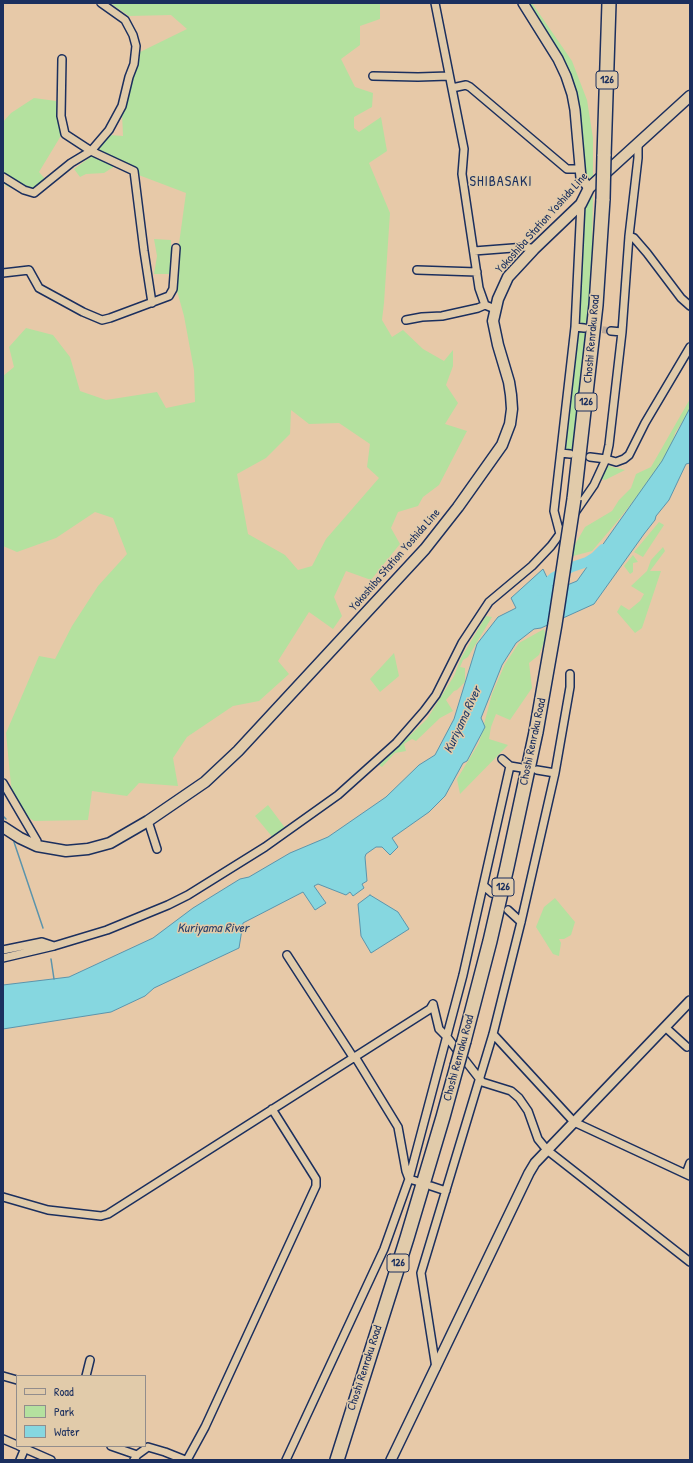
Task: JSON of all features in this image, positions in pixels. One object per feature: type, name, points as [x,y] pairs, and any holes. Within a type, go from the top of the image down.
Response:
[{"type":"highway","name":"Choshi Renraku Road","points":[[337,1460],[443,1117],[464,1041],[502,889],[536,732],[555,624],[574,498],[596,305],[603,199],[610,3]]},
{"type":"main road","name":"Yokoshiba Station Yoshida Line","points":[[3,827],[20,838],[37,846],[66,851],[88,849],[110,843],[148,821],[205,782],[238,751],[425,549],[497,454],[506,436],[512,409],[509,382],[498,345],[493,321],[498,299],[508,277],[534,249],[581,204],[589,188],[690,96]]},
{"type":"street","points":[[3,177],[24,190],[34,193],[90,151],[109,130],[122,106],[129,77],[134,64],[136,46],[133,34],[124,20],[101,3]]},
{"type":"street","points":[[435,3],[464,149],[462,174],[477,272],[482,298],[485,305]]},
{"type":"street","points":[[523,3],[558,59],[572,94],[576,118],[581,178],[589,188]]},
{"type":"street","points":[[62,59],[61,116],[65,134],[90,151],[134,171],[152,303]]},
{"type":"street","points":[[373,76],[449,76]]},
{"type":"street","points":[[452,88],[466,85],[470,87],[567,169],[580,169]]},
{"type":"street","points":[[3,958],[54,946],[107,930],[168,905],[188,895],[265,848],[338,795],[396,743],[424,711],[436,695],[462,643],[489,602],[532,566],[560,534],[594,485],[606,459],[609,445],[622,332],[638,144]]},
{"type":"street","points":[[560,534],[554,511],[562,453],[575,327],[581,204]]},
{"type":"street","points":[[629,236],[634,238],[643,248],[681,298],[690,306]]},
{"type":"street","points":[[474,252],[526,247],[534,249]]},
{"type":"street","points":[[3,273],[29,270],[39,288],[83,312],[102,320],[169,296],[172,289],[176,248]]},
{"type":"street","points":[[417,270],[477,272]]},
{"type":"street","points":[[406,320],[422,317],[442,316],[485,305],[495,309]]},
{"type":"street","points":[[575,327],[584,328]]},
{"type":"street","points":[[611,330],[622,332]]},
{"type":"street","points":[[590,457],[616,462],[624,459],[629,454],[645,423],[690,347]]},
{"type":"street","points":[[562,453],[570,454]]},
{"type":"street","points":[[436,1368],[421,1274],[493,1034],[521,922],[555,773],[566,714],[570,674]]},
{"type":"street","points":[[502,759],[510,766],[522,768]]},
{"type":"street","points":[[286,1460],[384,1249],[408,1179],[447,1037],[484,886],[510,766]]},
{"type":"street","points":[[537,770],[555,773]]},
{"type":"street","points":[[3,783],[33,834],[37,846]]},
{"type":"street","points":[[148,821],[157,849]]},
{"type":"street","points":[[484,886],[492,893]]},
{"type":"street","points":[[508,910],[521,922]]},
{"type":"street","points":[[3,950],[42,942],[54,946]]},
{"type":"street","points":[[287,955],[353,1057],[357,1060],[398,1127],[408,1179]]},
{"type":"street","points":[[391,1460],[529,1173],[547,1150],[690,1001]]},
{"type":"street","points":[[3,1197],[48,1210],[101,1216],[108,1214],[430,1009],[433,1004],[439,1029],[482,1082],[511,1091],[519,1098],[528,1111],[538,1139],[547,1150],[606,1194],[690,1262]]},
{"type":"street","points":[[665,1027],[687,1047]]},
{"type":"street","points":[[493,1034],[574,1122],[688,1175],[690,1162]]},
{"type":"street","points":[[113,1447],[135,1458],[148,1447],[186,1460],[208,1420],[316,1186],[316,1179],[272,1109]]},
{"type":"street","points":[[408,1179],[416,1181]]},
{"type":"street","points":[[431,1186],[446,1191]]},
{"type":"street","points":[[86,1375],[90,1360]]},
{"type":"street","points":[[3,1376],[16,1380]]},
{"type":"street","points":[[3,1439],[16,1444]]},
{"type":"street","points":[[20,1447],[20,1460]]},
{"type":"street","points":[[22,1447],[51,1460]]},
{"type":"green space","points":[[110,3],[380,3],[380,19],[360,26],[360,45],[341,59],[355,87],[373,93],[372,107],[354,117],[354,128],[359,132],[381,117],[387,151],[369,163],[390,213],[382,320],[392,337],[403,330],[423,349],[444,361],[453,350],[453,366],[446,385],[458,403],[445,424],[467,431],[439,485],[423,497],[418,506],[398,512],[391,528],[400,544],[371,580],[346,571],[334,597],[342,616],[333,629],[309,612],[278,661],[289,674],[259,701],[233,706],[187,737],[173,758],[178,786],[139,783],[127,796],[92,791],[88,820],[34,821],[19,811],[11,785],[6,733],[39,656],[55,659],[72,626],[98,586],[127,554],[113,518],[95,512],[56,538],[17,552],[3,546],[3,376],[14,367],[9,347],[26,328],[53,335],[70,357],[80,391],[106,400],[157,392],[166,408],[195,402],[194,370],[184,316],[174,280],[186,193],[115,166],[104,173],[86,174],[80,177],[74,169],[92,156],[110,135],[123,136],[122,113],[140,52],[187,29],[171,15],[129,16]],"holes":[[[291,410],[309,424],[339,423],[370,444],[367,467],[379,478],[326,539],[312,566],[298,570],[285,555],[248,534],[237,474],[266,458],[290,434]]]},
{"type":"green space","points":[[528,3],[532,3],[572,61],[587,100],[593,138],[593,176],[588,178],[584,172],[575,90]]},
{"type":"green space","points":[[34,98],[56,101],[62,134],[39,172],[45,179],[41,191],[8,187],[3,183],[3,122],[11,113]]},
{"type":"green space","points":[[593,195],[591,300],[588,325],[585,325],[580,322],[578,314],[584,204]]},
{"type":"green space","points":[[154,239],[171,240],[172,274],[154,274],[157,256]]},
{"type":"green space","points":[[579,330],[587,330],[575,452],[568,452],[564,447],[576,335]]},
{"type":"green space","points":[[690,399],[690,410],[675,433],[671,449],[657,471],[592,551],[573,556],[573,548],[585,527],[612,511],[619,500],[631,488],[636,474],[651,467]]},
{"type":"green space","points":[[605,465],[625,470],[605,480],[600,479]]},
{"type":"green space","points":[[659,522],[664,525],[643,557],[634,552]]},
{"type":"green space","points":[[663,547],[665,551],[650,571],[661,571],[642,628],[635,633],[617,612],[621,605],[629,610],[640,601],[644,594],[631,586],[647,571],[651,560]]},
{"type":"green space","points":[[633,555],[638,562],[633,563],[633,572],[630,574],[624,566]]},
{"type":"green space","points":[[486,616],[492,617],[468,657],[463,660],[460,667],[465,668],[465,682],[446,700],[453,711],[440,718],[416,741],[412,739],[404,744],[406,751],[395,753],[382,767],[379,765],[427,719],[454,676],[461,658]]},
{"type":"green space","points":[[544,629],[546,637],[539,655],[529,663],[532,688],[510,720],[496,714],[491,727],[489,739],[508,745],[460,794],[457,779],[479,743],[492,694],[505,664],[519,643]]},
{"type":"green space","points":[[394,653],[399,676],[380,692],[370,679]]},
{"type":"green space","points":[[268,805],[286,829],[274,839],[255,816]]},
{"type":"green space","points":[[555,898],[575,922],[571,935],[564,939],[559,939],[561,943],[559,956],[553,954],[536,927],[544,907]]},
{"type":"water","name":"Kuriyama River","points":[[690,408],[690,463],[686,464],[669,500],[594,604],[541,628],[534,629],[516,643],[502,665],[481,718],[485,727],[467,761],[463,763],[445,796],[429,812],[392,838],[398,847],[390,855],[382,847],[376,847],[366,854],[367,881],[362,884],[364,888],[353,896],[350,892],[346,895],[318,884],[314,886],[326,903],[315,910],[303,892],[243,923],[239,948],[154,988],[145,996],[111,1012],[3,1029],[3,985],[69,977],[153,938],[193,908],[240,879],[249,877],[290,853],[328,837],[386,797],[419,765],[435,755],[454,719],[477,644],[498,617],[516,608],[511,598],[543,569],[550,584],[560,588],[577,581],[662,461]]},
{"type":"water","points":[[370,895],[398,912],[409,929],[371,953],[361,936],[358,904]]},
{"type":"waterway","name":"Kuriyama River","points":[[539,591],[554,577],[572,567],[587,562],[603,549]]},
{"type":"waterway","points":[[3,816],[6,819]]},
{"type":"waterway","points":[[14,842],[43,928]]},
{"type":"waterway","points":[[51,959],[54,979]]},
{"type":"tunnel","points":[[592,328],[611,331]]},
{"type":"district","name":"SHIBASAKI","points":[[501,182]]}]
